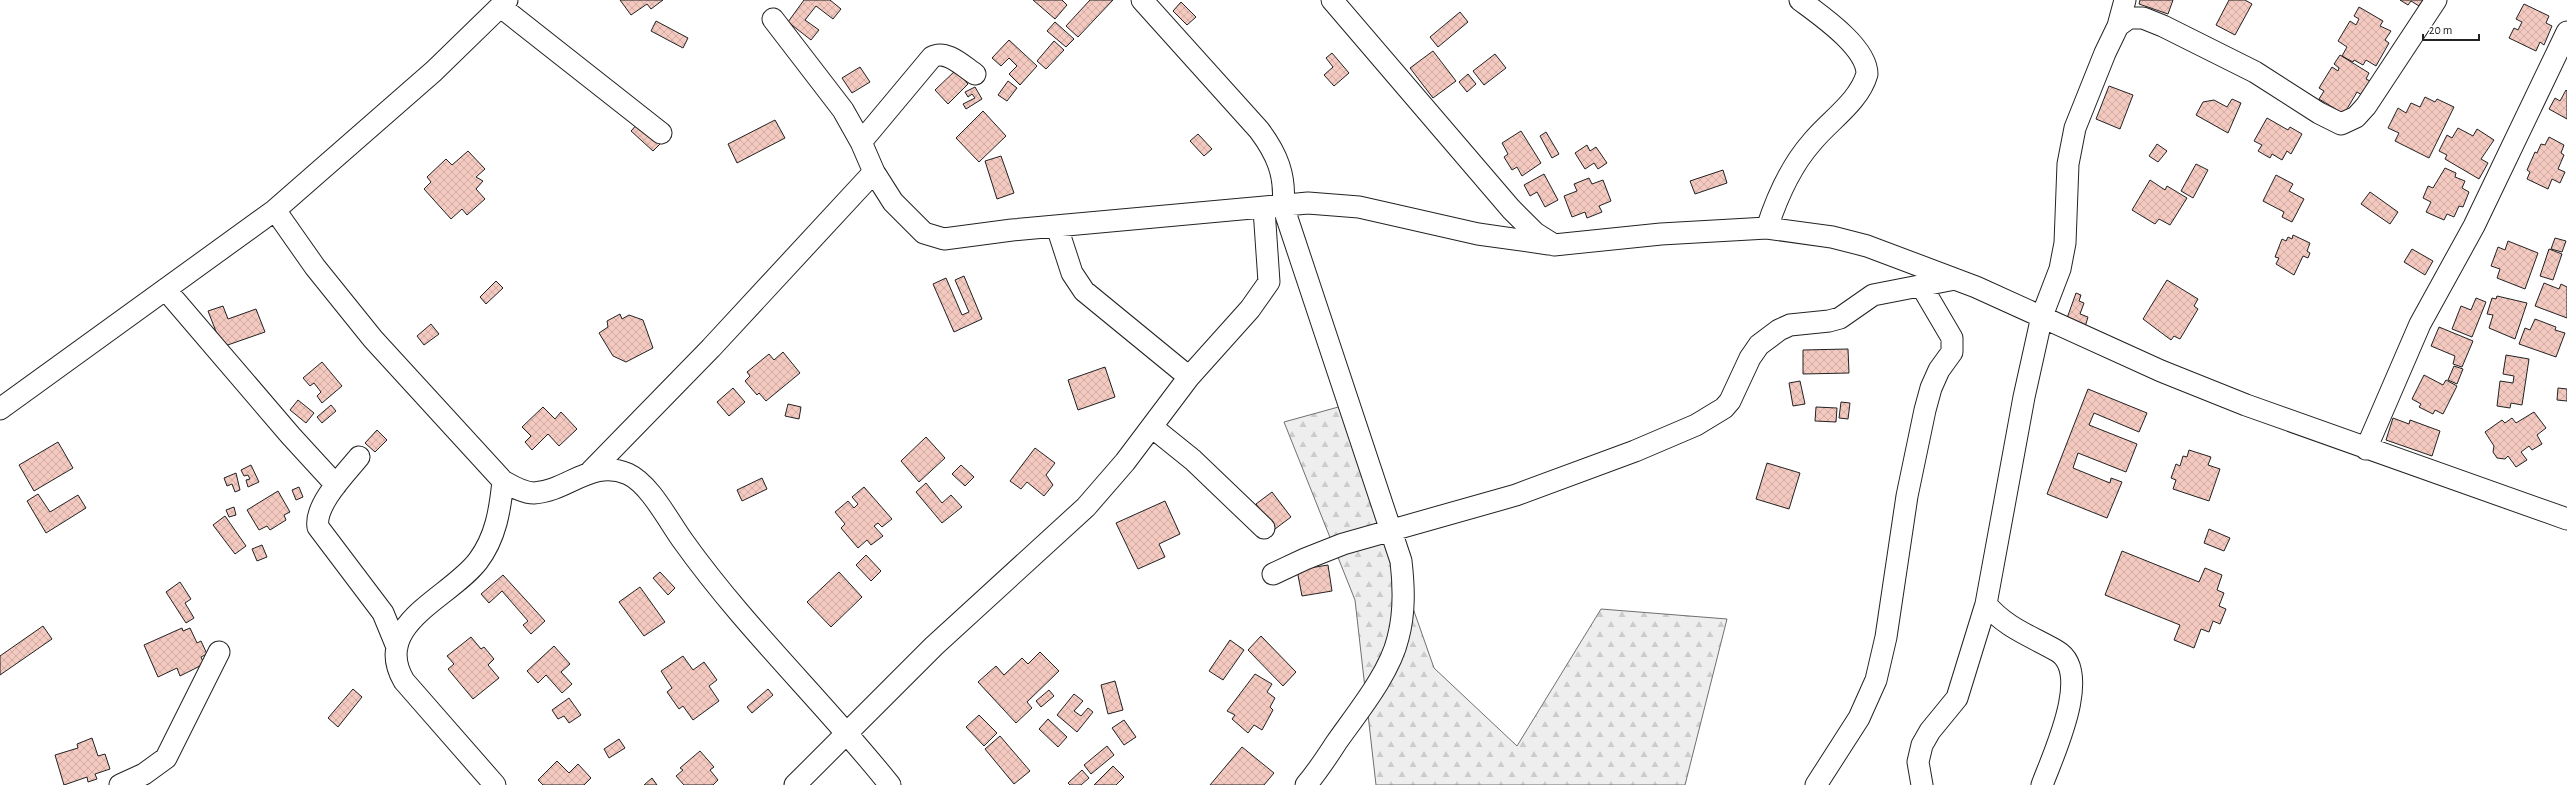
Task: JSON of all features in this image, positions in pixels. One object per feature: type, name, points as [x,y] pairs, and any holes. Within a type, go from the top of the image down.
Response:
[{"type":"street","points":[[795,785],[934,646],[1086,506],[1152,427],[1189,377],[1250,309],[1269,282],[1274,207],[1285,188],[1281,168],[1273,149],[1259,130],[1142,0]]},
{"type":"street","points":[[1332,0],[1511,209],[1535,233],[1554,245]]},
{"type":"street","points":[[1767,228],[1775,203],[1787,177],[1811,142],[1852,100],[1867,74],[1864,59],[1851,42],[1800,0]]},
{"type":"street","points":[[1922,785],[1918,762],[1922,745],[1930,731],[1957,698],[1986,604],[2024,397],[2042,316],[2060,269],[2065,243],[2068,164],[2075,128],[2102,60],[2118,26],[2125,0]]},
{"type":"street","points":[[2118,26],[2129,18],[2143,18],[2163,26],[2255,72],[2319,113],[2341,124],[2356,117],[2366,106],[2436,0]]},
{"type":"street","points":[[0,409],[275,210],[434,71],[504,4],[661,133]]},
{"type":"street","points":[[773,19],[823,81],[843,110],[861,142],[874,172],[893,202],[908,220],[924,233],[944,239],[1012,230],[1308,203],[1359,207],[1478,234],[1554,245],[1660,234],[1767,228],[1832,237],[1867,246],[1954,279],[2042,316],[2161,371],[2366,449],[2567,519]]},
{"type":"street","points":[[2366,449],[2420,324],[2474,226],[2567,32]]},
{"type":"street","points":[[861,142],[932,57],[937,54],[945,55],[975,74]]},
{"type":"street","points":[[591,471],[711,348],[874,172]]},
{"type":"street","points":[[1274,207],[1392,529],[1401,562],[1404,588],[1398,639],[1389,661],[1373,689],[1306,785]]},
{"type":"street","points":[[275,210],[315,267],[373,339],[503,481],[518,490],[532,493],[546,490],[591,471],[614,469],[629,474],[643,484],[705,571],[771,649],[848,732],[890,785]]},
{"type":"street","points":[[1057,227],[1072,273],[1084,291],[1189,377]]},
{"type":"street","points":[[1273,574],[1305,559],[1392,529],[1516,496],[1635,451],[1696,424],[1724,408],[1730,401],[1750,358],[1759,345],[1778,330],[1790,325],[1829,321],[1840,318],[1873,295],[1922,287],[1954,279]]},
{"type":"street","points":[[1816,785],[1858,718],[1876,680],[1886,637],[1907,496],[1925,410],[1931,388],[1939,370],[1952,352],[1952,338],[1922,287]]},
{"type":"street","points":[[166,290],[291,436],[336,485]]},
{"type":"street","points":[[1152,427],[1193,460],[1264,528]]},
{"type":"street","points":[[359,457],[336,485],[316,518],[318,527],[383,613],[397,646]]},
{"type":"street","points":[[495,785],[404,681],[398,670],[395,657],[402,632],[412,620],[478,562],[491,540],[499,514],[503,481]]},
{"type":"street","points":[[1986,604],[2008,626],[2062,654],[2068,661],[2072,672],[2071,699],[2042,785]]},
{"type":"street","points":[[120,785],[144,774],[166,758],[219,652]]},
{"type":"green space","points":[[1342,406],[1434,668],[1517,746],[1601,609],[1727,619],[1685,785],[1376,785],[1355,600],[1284,422]]},
{"type":"building","points":[[620,0],[663,0],[651,9],[647,4],[631,15]]},
{"type":"building","points":[[804,0],[830,0],[841,9],[833,19],[816,6],[805,20],[819,30],[811,40],[788,22]]},
{"type":"building","points":[[1033,0],[1062,0],[1067,5],[1055,19]]},
{"type":"building","points":[[1090,0],[1113,0],[1078,37],[1066,26]]},
{"type":"building","points":[[2140,0],[2173,0],[2168,14],[2139,4]]},
{"type":"building","points":[[2229,0],[2245,0],[2252,4],[2235,35],[2216,25]]},
{"type":"building","points":[[2400,0],[2423,0],[2419,6],[2411,1],[2408,5]]},
{"type":"building","points":[[1181,2],[1196,17],[1187,25],[1173,11]]},
{"type":"building","points":[[2524,4],[2549,16],[2546,23],[2552,26],[2544,45],[2540,42],[2536,51],[2509,38],[2514,28],[2518,30],[2522,22],[2516,19]]},
{"type":"building","points":[[2359,7],[2383,21],[2380,26],[2391,31],[2385,40],[2389,43],[2376,66],[2366,60],[2363,65],[2342,56],[2347,47],[2338,41],[2350,21],[2356,25],[2359,19],[2354,16]]},
{"type":"building","points":[[1460,12],[1468,22],[1438,47],[1430,37]]},
{"type":"building","points":[[656,21],[688,38],[683,48],[651,31]]},
{"type":"building","points":[[1055,22],[1074,39],[1066,47],[1047,31]]},
{"type":"building","points":[[1009,40],[1037,66],[1020,85],[1009,74],[1017,66],[1009,58],[1001,66],[992,58]]},
{"type":"building","points":[[1054,41],[1064,50],[1046,69],[1037,61]]},
{"type":"building","points":[[1433,51],[1456,81],[1433,98],[1410,68]]},
{"type":"building","points":[[1332,53],[1349,73],[1334,86],[1324,75],[1333,67],[1326,58]]},
{"type":"building","points":[[1495,54],[1506,68],[1484,85],[1473,71]]},
{"type":"building","points":[[2340,55],[2369,73],[2366,79],[2370,81],[2362,95],[2357,92],[2344,114],[2319,99],[2324,91],[2319,88],[2332,67],[2338,71],[2339,68],[2334,64]]},
{"type":"building","points":[[860,67],[870,82],[852,93],[842,78]]},
{"type":"building","points":[[956,70],[968,84],[948,104],[935,90]]},
{"type":"building","points":[[1468,74],[1476,84],[1467,92],[1459,82]]},
{"type":"building","points":[[1008,81],[1017,88],[1007,101],[998,95]]},
{"type":"building","points":[[2109,86],[2133,95],[2120,129],[2096,119]]},
{"type":"building","points":[[975,87],[982,99],[966,109],[963,104],[975,98],[972,94],[968,97],[965,92]]},
{"type":"building","points":[[2566,90],[2567,119],[2549,109],[2555,98],[2560,101]]},
{"type":"building","points":[[2425,97],[2435,102],[2437,99],[2454,107],[2429,158],[2395,141],[2399,133],[2388,128],[2398,108],[2406,113],[2411,103],[2420,107]]},
{"type":"building","points":[[2232,99],[2241,103],[2228,133],[2196,115],[2203,102],[2214,100],[2227,107]]},
{"type":"building","points":[[983,111],[1006,136],[979,162],[956,138]]},
{"type":"building","points":[[2267,118],[2288,130],[2290,127],[2302,134],[2291,154],[2287,151],[2282,160],[2272,154],[2270,158],[2258,151],[2262,145],[2254,141]]},
{"type":"building","points":[[641,120],[663,141],[653,151],[631,131]]},
{"type":"building","points":[[775,120],[785,138],[737,163],[728,144]]},
{"type":"building","points":[[2458,128],[2473,136],[2477,129],[2494,140],[2481,159],[2488,163],[2479,179],[2445,159],[2447,155],[2439,151],[2447,135],[2452,138]]},
{"type":"building","points":[[1521,131],[1541,163],[1522,176],[1517,167],[1512,170],[1504,157],[1508,154],[1502,143]]},
{"type":"building","points":[[1546,132],[1559,154],[1552,158],[1540,136]]},
{"type":"building","points":[[1198,134],[1212,149],[1204,156],[1190,141]]},
{"type":"building","points":[[2549,137],[2564,145],[2561,153],[2564,155],[2558,169],[2565,172],[2560,183],[2552,179],[2548,189],[2527,179],[2530,172],[2527,170],[2535,152],[2537,153],[2541,144],[2545,145]]},
{"type":"building","points":[[2157,144],[2167,151],[2158,162],[2149,156]]},
{"type":"building","points":[[1587,145],[1590,151],[1596,147],[1607,163],[1598,169],[1594,163],[1585,169],[1575,153]]},
{"type":"building","points":[[468,151],[485,169],[476,177],[483,181],[476,189],[485,199],[467,215],[462,209],[451,219],[424,189],[431,182],[427,177],[446,159],[452,165]]},
{"type":"building","points":[[1001,156],[1014,193],[997,199],[985,161]]},
{"type":"building","points":[[2196,164],[2208,170],[2193,198],[2181,191]]},
{"type":"building","points":[[2445,168],[2456,173],[2455,177],[2465,181],[2462,188],[2469,192],[2463,207],[2459,206],[2454,217],[2447,214],[2444,220],[2426,212],[2431,202],[2423,198],[2428,186],[2433,188]]},
{"type":"building","points":[[1723,170],[1727,183],[1695,194],[1690,181]]},
{"type":"building","points":[[1544,174],[1558,200],[1545,207],[1537,192],[1530,196],[1524,185]]},
{"type":"building","points":[[2276,175],[2293,184],[2289,191],[2304,199],[2292,222],[2282,217],[2284,212],[2263,201]]},
{"type":"building","points":[[1589,178],[1592,184],[1603,180],[1611,201],[1599,206],[1602,212],[1587,218],[1585,212],[1572,217],[1564,196],[1577,191],[1574,184]]},
{"type":"building","points":[[2150,180],[2165,190],[2167,186],[2187,198],[2170,225],[2159,219],[2155,224],[2132,210]]},
{"type":"building","points":[[2370,192],[2398,212],[2390,224],[2361,204]]},
{"type":"building","points":[[2293,235],[2310,243],[2307,251],[2310,253],[2308,258],[2303,256],[2294,275],[2276,264],[2279,258],[2275,257],[2282,239],[2286,241],[2288,237],[2292,239]]},
{"type":"building","points":[[2555,238],[2566,241],[2562,252],[2551,249]]},
{"type":"building","points":[[2508,241],[2538,253],[2525,289],[2497,278],[2500,269],[2491,266],[2498,247],[2505,250]]},
{"type":"building","points":[[2412,249],[2433,261],[2425,275],[2404,262]]},
{"type":"building","points":[[2549,249],[2562,254],[2553,280],[2540,276]]},
{"type":"building","points":[[964,276],[982,319],[954,332],[933,284],[946,278],[962,315],[969,312],[955,280]]},
{"type":"building","points":[[2167,280],[2198,299],[2194,306],[2198,309],[2180,339],[2174,336],[2171,340],[2143,319]]},
{"type":"building","points":[[496,281],[503,288],[486,304],[480,297]]},
{"type":"building","points":[[2544,283],[2559,289],[2561,284],[2567,287],[2567,318],[2535,306]]},
{"type":"building","points":[[2076,293],[2081,295],[2079,301],[2084,303],[2080,314],[2088,317],[2085,327],[2066,321]]},
{"type":"building","points":[[2497,296],[2527,303],[2515,339],[2489,328],[2493,315],[2487,314],[2492,298],[2496,299]]},
{"type":"building","points":[[2476,298],[2486,302],[2472,337],[2452,329],[2461,306],[2471,310]]},
{"type":"building","points":[[223,306],[228,319],[256,309],[265,332],[222,347],[208,311]]},
{"type":"building","points":[[620,314],[622,319],[629,315],[643,320],[653,348],[626,362],[613,356],[599,333],[608,327],[607,321]]},
{"type":"building","points":[[2535,319],[2556,327],[2555,330],[2565,333],[2556,357],[2519,344],[2525,328],[2530,330]]},
{"type":"building","points":[[431,324],[439,334],[424,345],[417,336]]},
{"type":"building","points":[[2439,327],[2473,341],[2462,367],[2453,364],[2455,356],[2431,346]]},
{"type":"building","points":[[1848,349],[1849,373],[1803,374],[1803,350]]},
{"type":"building","points":[[783,352],[800,373],[766,401],[759,393],[757,395],[745,381],[750,376],[747,372],[769,354],[774,360]]},
{"type":"building","points":[[2506,355],[2529,359],[2522,405],[2511,403],[2510,408],[2497,406],[2500,381],[2513,383],[2514,376],[2503,374]]},
{"type":"building","points":[[322,362],[342,386],[322,403],[317,396],[321,392],[314,383],[310,386],[303,378]]},
{"type":"building","points":[[2454,366],[2463,369],[2457,384],[2448,380]]},
{"type":"building","points":[[1105,367],[1115,397],[1078,410],[1068,380]]},
{"type":"building","points":[[2424,375],[2443,385],[2446,380],[2457,386],[2443,414],[2435,410],[2433,414],[2419,407],[2421,404],[2412,399]]},
{"type":"building","points":[[1800,381],[1805,404],[1793,406],[1789,383]]},
{"type":"building","points":[[733,388],[745,402],[729,416],[717,402]]},
{"type":"building","points":[[2558,388],[2567,389],[2567,401],[2557,400]]},
{"type":"building","points":[[2088,389],[2147,413],[2139,432],[2094,413],[2089,425],[2137,444],[2126,472],[2078,453],[2073,468],[2110,483],[2111,478],[2122,482],[2107,518],[2047,494]]},
{"type":"building","points":[[298,400],[314,413],[306,423],[290,410]]},
{"type":"building","points":[[1841,402],[1850,403],[1848,419],[1839,418]]},
{"type":"building","points":[[788,404],[801,407],[799,419],[785,416]]},
{"type":"building","points":[[331,405],[336,411],[322,423],[317,417]]},
{"type":"building","points":[[543,407],[555,419],[561,412],[577,429],[559,446],[548,434],[532,450],[525,442],[531,436],[522,427]]},
{"type":"building","points":[[1816,407],[1837,408],[1836,422],[1815,421]]},
{"type":"building","points":[[2534,412],[2546,428],[2537,435],[2542,444],[2532,450],[2529,446],[2521,452],[2527,460],[2516,467],[2508,456],[2505,459],[2497,458],[2493,452],[2494,446],[2485,432],[2502,420],[2505,423],[2512,418],[2516,423]]},
{"type":"building","points":[[2393,418],[2409,424],[2410,420],[2440,431],[2432,456],[2386,440]]},
{"type":"building","points":[[377,430],[387,440],[375,452],[365,443]]},
{"type":"building","points":[[926,437],[945,458],[919,482],[901,461]]},
{"type":"building","points":[[58,442],[73,468],[34,491],[19,465]]},
{"type":"building","points":[[1035,448],[1055,463],[1046,475],[1053,485],[1044,496],[1027,482],[1021,489],[1010,481]]},
{"type":"building","points":[[2189,450],[2211,457],[2208,465],[2220,469],[2209,501],[2173,489],[2176,480],[2171,478],[2176,464],[2180,466],[2183,456],[2187,457]]},
{"type":"building","points":[[1767,463],[1800,473],[1789,509],[1756,499]]},
{"type":"building","points":[[251,465],[259,482],[248,487],[246,480],[250,479],[248,475],[244,476],[241,470]]},
{"type":"building","points":[[961,465],[974,477],[965,486],[952,474]]},
{"type":"building","points":[[236,473],[240,490],[235,492],[232,484],[227,486],[224,478]]},
{"type":"building","points":[[762,478],[767,489],[742,501],[737,490]]},
{"type":"building","points":[[926,483],[942,503],[951,495],[962,507],[942,523],[916,492]]},
{"type":"building","points":[[299,487],[303,497],[296,500],[292,490]]},
{"type":"building","points":[[864,487],[892,519],[882,527],[878,523],[874,526],[883,536],[871,545],[867,540],[858,548],[841,528],[845,524],[835,512],[848,501],[854,508],[858,504],[852,497]]},
{"type":"building","points":[[278,491],[290,512],[284,515],[286,520],[270,530],[267,526],[259,530],[247,510]]},
{"type":"building","points":[[1272,492],[1291,517],[1275,529],[1256,504]]},
{"type":"building","points":[[38,494],[50,512],[78,495],[86,508],[46,533],[27,501]]},
{"type":"building","points":[[1165,501],[1180,534],[1159,544],[1165,557],[1138,569],[1116,523]]},
{"type":"building","points":[[234,507],[236,515],[229,517],[226,510]]},
{"type":"building","points":[[225,516],[246,546],[235,554],[213,525]]},
{"type":"building","points":[[2209,529],[2230,538],[2224,551],[2204,543]]},
{"type":"building","points":[[262,545],[267,557],[257,561],[252,549]]},
{"type":"building","points":[[2122,551],[2199,582],[2205,568],[2222,575],[2217,590],[2224,593],[2219,606],[2226,609],[2220,624],[2213,621],[2209,632],[2201,629],[2194,648],[2174,640],[2180,625],[2105,595]]},
{"type":"building","points":[[866,555],[881,571],[871,581],[856,565]]},
{"type":"building","points":[[1328,565],[1332,591],[1302,596],[1297,570]]},
{"type":"building","points":[[660,572],[675,588],[668,595],[653,578]]},
{"type":"building","points":[[839,572],[862,597],[831,627],[807,602]]},
{"type":"building","points":[[503,575],[545,621],[531,634],[523,625],[528,621],[502,591],[489,603],[481,594]]},
{"type":"building","points":[[180,582],[191,599],[185,603],[194,618],[186,623],[166,592]]},
{"type":"building","points":[[640,587],[665,622],[644,636],[619,602]]},
{"type":"building","points":[[43,626],[52,639],[0,675],[0,656]]},
{"type":"building","points":[[182,628],[183,631],[190,628],[197,643],[201,641],[207,654],[201,657],[204,664],[180,676],[177,668],[158,677],[144,645]]},
{"type":"building","points":[[1261,636],[1296,672],[1283,686],[1248,650]]},
{"type":"building","points":[[471,637],[481,649],[484,647],[494,659],[488,665],[499,678],[473,699],[448,669],[454,664],[447,656]]},
{"type":"building","points":[[1230,640],[1244,650],[1223,680],[1209,671]]},
{"type":"building","points":[[554,646],[570,664],[561,672],[572,684],[562,693],[546,675],[538,683],[527,671]]},
{"type":"building","points":[[1040,652],[1059,671],[1027,702],[1032,708],[1016,723],[978,682],[996,666],[1004,675],[1022,658],[1028,664]]},
{"type":"building","points":[[683,656],[693,670],[704,662],[717,680],[709,686],[719,701],[693,720],[683,706],[679,709],[667,692],[672,688],[661,671]]},
{"type":"building","points":[[1255,674],[1272,684],[1267,692],[1275,698],[1270,707],[1273,710],[1262,730],[1254,725],[1248,733],[1232,719],[1235,715],[1227,711]]},
{"type":"building","points":[[1115,681],[1123,710],[1108,714],[1101,685]]},
{"type":"building","points":[[353,689],[362,697],[338,727],[328,718]]},
{"type":"building","points":[[768,689],[773,695],[752,713],[747,707]]},
{"type":"building","points":[[1049,690],[1054,696],[1041,707],[1036,701]]},
{"type":"building","points":[[1074,694],[1083,701],[1074,711],[1081,716],[1088,708],[1093,712],[1077,732],[1057,715]]},
{"type":"building","points":[[569,698],[581,715],[569,723],[564,716],[558,719],[552,710]]},
{"type":"building","points":[[979,715],[997,733],[984,746],[966,727]]},
{"type":"building","points":[[1048,719],[1067,737],[1058,747],[1039,729]]},
{"type":"building","points":[[1124,720],[1136,737],[1124,745],[1112,728]]},
{"type":"building","points":[[1000,736],[1030,771],[1014,784],[985,749]]},
{"type":"building","points":[[92,738],[98,756],[105,754],[110,769],[95,774],[97,779],[88,782],[87,777],[64,785],[55,755],[78,748],[77,744]]},
{"type":"building","points":[[619,739],[625,748],[609,758],[604,749]]},
{"type":"building","points":[[1107,746],[1114,755],[1091,774],[1084,765]]},
{"type":"building","points":[[1242,747],[1274,773],[1264,785],[1210,785]]},
{"type":"building","points":[[700,751],[714,767],[710,770],[718,780],[713,785],[684,785],[676,776],[683,770],[680,768]]},
{"type":"building","points":[[557,761],[569,773],[578,764],[591,778],[584,785],[543,785],[538,780]]},
{"type":"building","points":[[1113,766],[1124,777],[1116,785],[1094,785]]},
{"type":"building","points":[[1082,770],[1089,778],[1081,785],[1070,785],[1068,783]]},
{"type":"building","points":[[652,778],[657,785],[644,785]]}]
